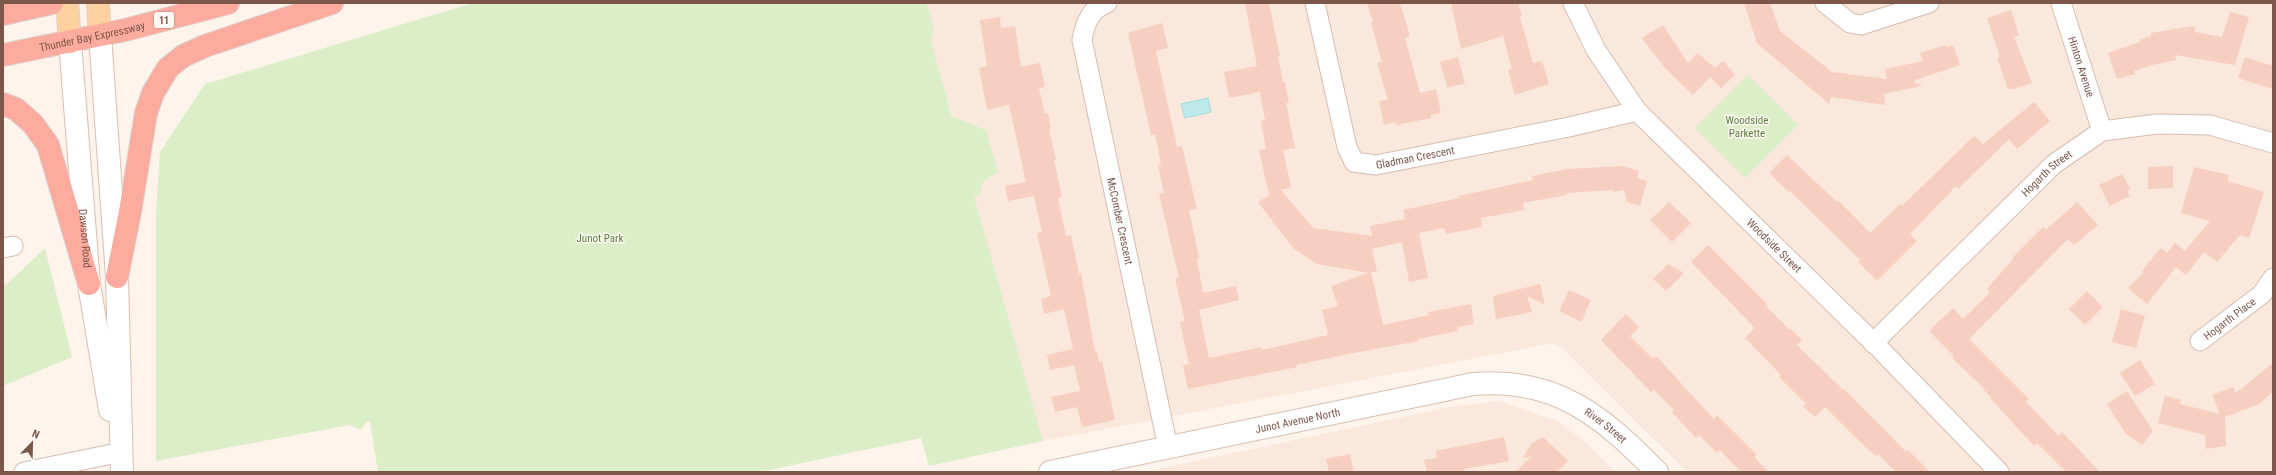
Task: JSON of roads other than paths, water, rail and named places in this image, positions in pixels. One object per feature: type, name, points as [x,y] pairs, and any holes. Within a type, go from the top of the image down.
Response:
[{"type":"highway","points":[[3,14],[52,3]]},
{"type":"highway","name":"Thunder Bay Expressway","points":[[3,55],[70,42],[228,3]]},
{"type":"highway","points":[[117,277],[130,212],[146,113],[154,93],[168,68],[183,56],[205,46],[332,3]]},
{"type":"highway","points":[[3,104],[16,109],[33,124],[48,145],[89,284]]},
{"type":"main road","name":"Dawson Road","points":[[67,3],[89,284],[120,466]]},
{"type":"main road","points":[[98,3],[117,277],[120,466]]},
{"type":"main road","name":"Junot Avenue North","points":[[1050,472],[1473,384],[1518,384],[1547,392]]},
{"type":"main road","name":"River Street","points":[[1547,392],[1569,400],[1598,418],[1622,437],[1657,472]]},
{"type":"street","name":"McComber Crescent","points":[[1107,3],[1091,14],[1085,26],[1082,40],[1168,448]]},
{"type":"street","name":"Gladman Crescent","points":[[1315,3],[1347,147],[1354,162],[1376,165],[1569,128],[1637,112]]},
{"type":"street","name":"Woodside Street","points":[[1573,3],[1596,50],[1637,112],[1873,343],[1999,472]]},
{"type":"street","points":[[1825,3],[1850,23],[1862,25],[1929,3]]},
{"type":"street","name":"Hinton Avenue","points":[[2061,3],[2102,130]]},
{"type":"street","name":"Hogarth Street","points":[[1873,343],[2054,164],[2102,130],[2157,124],[2210,125],[2273,142]]},
{"type":"street","name":"Hogarth Place","points":[[2200,342],[2262,294],[2273,278]]},
{"type":"street","points":[[24,472],[120,466]]},
{"type":"water","points":[[1208,98],[1211,112],[1185,118],[1181,104]]},
{"type":"park label","name":"Woodside Parkette","points":[[1747,126]]},
{"type":"park label","name":"Junot Park","points":[[600,238]]}]
